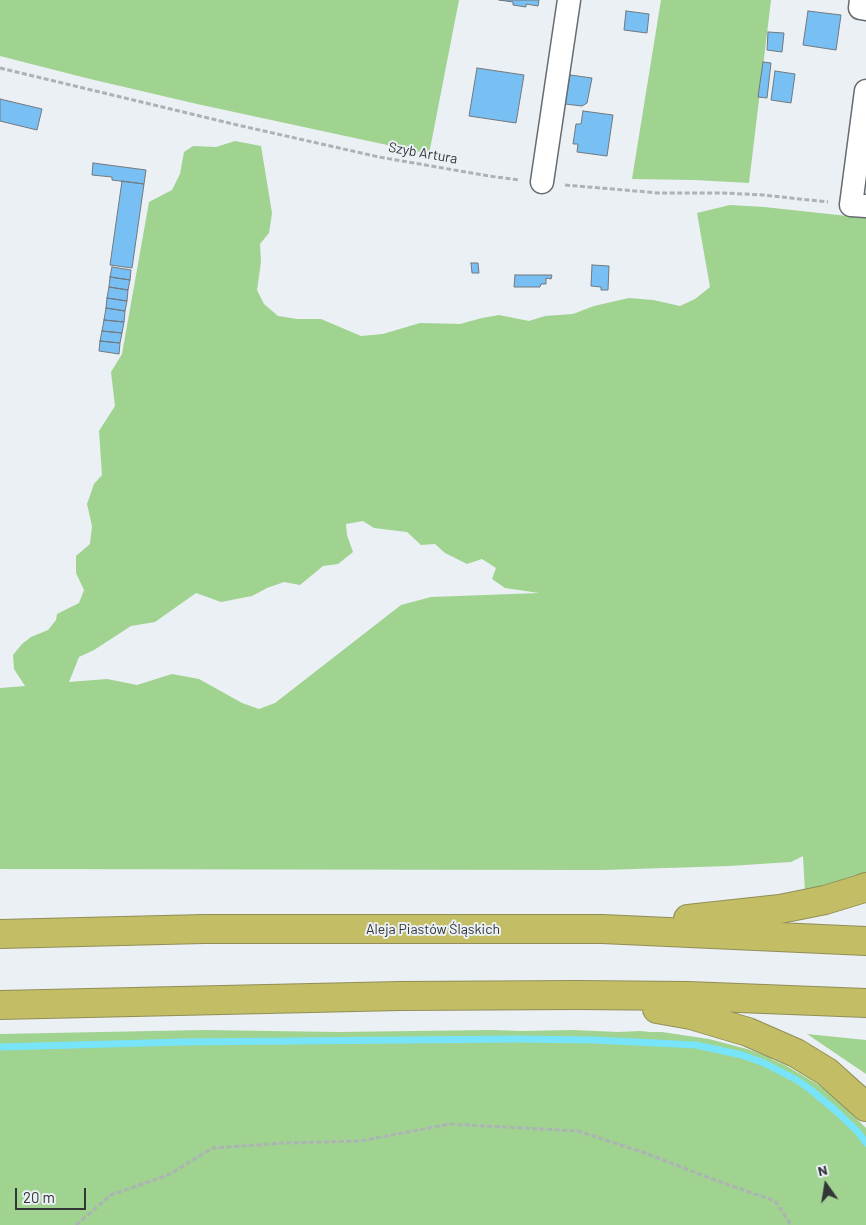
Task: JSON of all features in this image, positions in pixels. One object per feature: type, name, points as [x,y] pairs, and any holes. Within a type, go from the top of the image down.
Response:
[{"type":"highway","points":[[602,929],[780,909],[825,900],[866,886]]},
{"type":"highway","name":"Aleja Piastów Śląskich","points":[[0,934],[204,929],[602,929],[866,941]]},
{"type":"highway","points":[[576,995],[691,1015],[748,1032],[796,1053],[827,1072],[866,1107]]},
{"type":"highway","points":[[0,1005],[400,996],[576,995],[688,996],[866,1003]]},
{"type":"street","points":[[542,182],[569,0]]},
{"type":"street","points":[[861,0],[860,8],[866,9]]},
{"type":"street","points":[[859,206],[866,91]]},
{"type":"path","name":"Szyb Artura","points":[[0,68],[379,157],[489,176],[659,193],[762,195],[859,206]]},
{"type":"path","points":[[76,1225],[111,1195],[168,1175],[213,1148],[285,1143],[360,1141],[450,1124],[578,1131],[645,1153],[775,1201],[791,1225]]},
{"type":"green space","points":[[0,0],[459,0],[429,154],[197,104],[0,56]]},
{"type":"green space","points":[[661,0],[771,0],[749,183],[632,179]]},
{"type":"green space","points":[[235,141],[261,146],[272,213],[269,233],[260,244],[261,262],[257,290],[264,304],[278,316],[297,319],[321,319],[361,336],[383,334],[420,323],[460,324],[499,315],[529,321],[545,316],[573,314],[594,306],[629,298],[653,300],[680,306],[695,299],[710,287],[697,213],[730,205],[866,218],[866,873],[851,880],[805,892],[803,856],[791,862],[602,870],[0,869],[0,688],[25,686],[14,669],[13,655],[31,637],[48,630],[56,620],[57,614],[79,603],[84,590],[76,573],[76,556],[90,544],[92,526],[87,504],[94,484],[102,475],[99,431],[115,406],[111,372],[122,354],[149,202],[172,190],[180,174],[184,152],[193,146],[216,147]],"holes":[[[363,521],[374,528],[407,532],[421,545],[435,544],[445,553],[467,564],[482,559],[496,568],[492,579],[505,588],[539,593],[431,597],[401,605],[275,703],[259,709],[242,703],[199,679],[172,674],[137,685],[107,679],[69,682],[79,657],[94,650],[131,626],[155,622],[196,593],[221,602],[252,596],[284,582],[300,585],[323,566],[338,564],[353,552],[347,535],[346,524]]]},
{"type":"green space","points":[[204,1030],[338,1032],[640,1031],[662,1032],[709,1039],[747,1049],[785,1065],[817,1084],[832,1095],[866,1128],[866,1225],[0,1225],[0,1034]]},
{"type":"green space","points":[[807,1034],[866,1040],[866,1074]]},
{"type":"building","points":[[499,0],[539,0],[538,6],[526,4],[526,7],[513,5],[513,2]]},
{"type":"building","points":[[626,11],[649,14],[647,33],[624,30]]},
{"type":"building","points":[[808,11],[841,15],[836,50],[803,45]]},
{"type":"building","points":[[768,32],[784,33],[782,52],[767,50]]},
{"type":"building","points":[[763,62],[771,63],[767,98],[758,97]]},
{"type":"building","points":[[477,68],[524,75],[516,123],[469,116]]},
{"type":"building","points":[[775,71],[795,74],[791,103],[771,100]]},
{"type":"building","points":[[570,75],[592,78],[587,103],[582,106],[565,104]]},
{"type":"building","points":[[0,99],[42,109],[37,130],[0,121]]},
{"type":"building","points":[[583,111],[613,115],[607,156],[577,152],[578,144],[573,144],[576,124],[581,124]]},
{"type":"building","points":[[93,163],[146,170],[144,184],[112,180],[112,177],[92,175]]},
{"type":"building","points":[[122,181],[144,184],[132,268],[110,265]]},
{"type":"building","points":[[471,263],[478,263],[479,273],[472,273]]},
{"type":"building","points":[[592,265],[609,266],[608,290],[601,290],[601,287],[591,286]]},
{"type":"building","points":[[112,267],[131,270],[130,280],[110,277]]},
{"type":"building","points":[[515,275],[552,275],[551,279],[546,278],[546,284],[541,284],[540,287],[514,287]]},
{"type":"building","points":[[110,277],[130,280],[128,290],[109,287]]},
{"type":"building","points":[[109,287],[128,290],[127,301],[107,298]]},
{"type":"building","points":[[107,298],[127,301],[125,311],[106,308]]},
{"type":"building","points":[[106,308],[125,311],[124,322],[104,320]]},
{"type":"building","points":[[104,320],[124,322],[122,333],[102,331]]},
{"type":"building","points":[[102,331],[122,333],[120,343],[100,341]]},
{"type":"building","points":[[100,341],[120,343],[119,354],[99,351]]},
{"type":"waterway","points":[[0,1047],[184,1042],[517,1039],[594,1040],[696,1045],[742,1055],[764,1063],[797,1080],[836,1111],[858,1132],[866,1143]]}]
